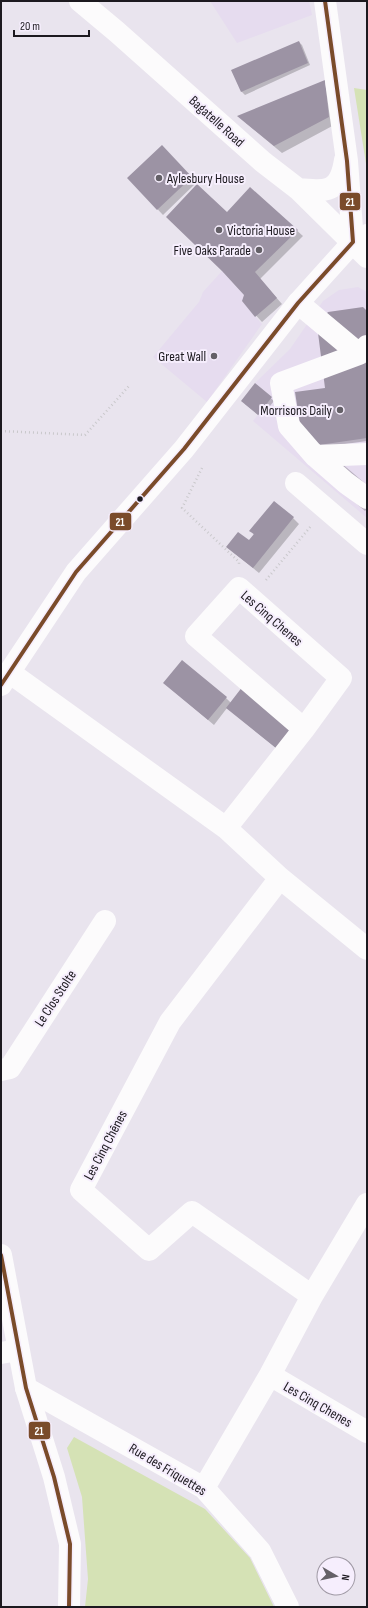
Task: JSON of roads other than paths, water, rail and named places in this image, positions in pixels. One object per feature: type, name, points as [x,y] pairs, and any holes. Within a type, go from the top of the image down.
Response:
[{"type":"street","name":"Bagatelle Road","points":[[80,1],[263,162],[298,189],[362,245]]},
{"type":"street","points":[[325,1],[346,154],[362,245],[298,303],[184,449],[76,572],[5,678],[226,828],[280,878],[367,949]]},
{"type":"street","points":[[298,189],[321,192],[338,183],[343,172],[346,154]]},
{"type":"street","points":[[298,303],[363,350]]},
{"type":"street","points":[[363,350],[281,384],[289,426],[315,456],[346,483],[367,498]]},
{"type":"street","points":[[315,456],[367,454]]},
{"type":"street","points":[[296,483],[367,544]]},
{"type":"street","name":"Les Cinq Chenes","points":[[226,828],[304,729],[341,678],[245,594],[196,636],[304,729]]},
{"type":"street","name":"Les Cinq Chênes","points":[[280,878],[170,1022],[81,1190],[149,1250],[192,1212],[312,1296]]},
{"type":"street","name":"Le Clos Stolte","points":[[1,1070],[10,1068],[105,921]]},
{"type":"street","points":[[204,1488],[270,1375],[312,1296],[367,1204]]},
{"type":"street","points":[[1,1255],[10,1351],[26,1388],[54,1477],[70,1544],[69,1607]]},
{"type":"street","name":"Les Cinq Chenes","points":[[270,1375],[367,1432]]},
{"type":"street","name":"Rue des Friquettes","points":[[26,1388],[204,1488],[260,1551],[288,1607]]},
{"type":"place","name":"Aylesbury House","points":[[159,178]]},
{"type":"place","name":"Victoria House","points":[[219,230]]},
{"type":"place","name":"Five Oaks Parade","points":[[259,250]]},
{"type":"place","name":"Great Wall","points":[[214,356]]},
{"type":"place","name":"Morrisons Daily","points":[[340,410]]}]
